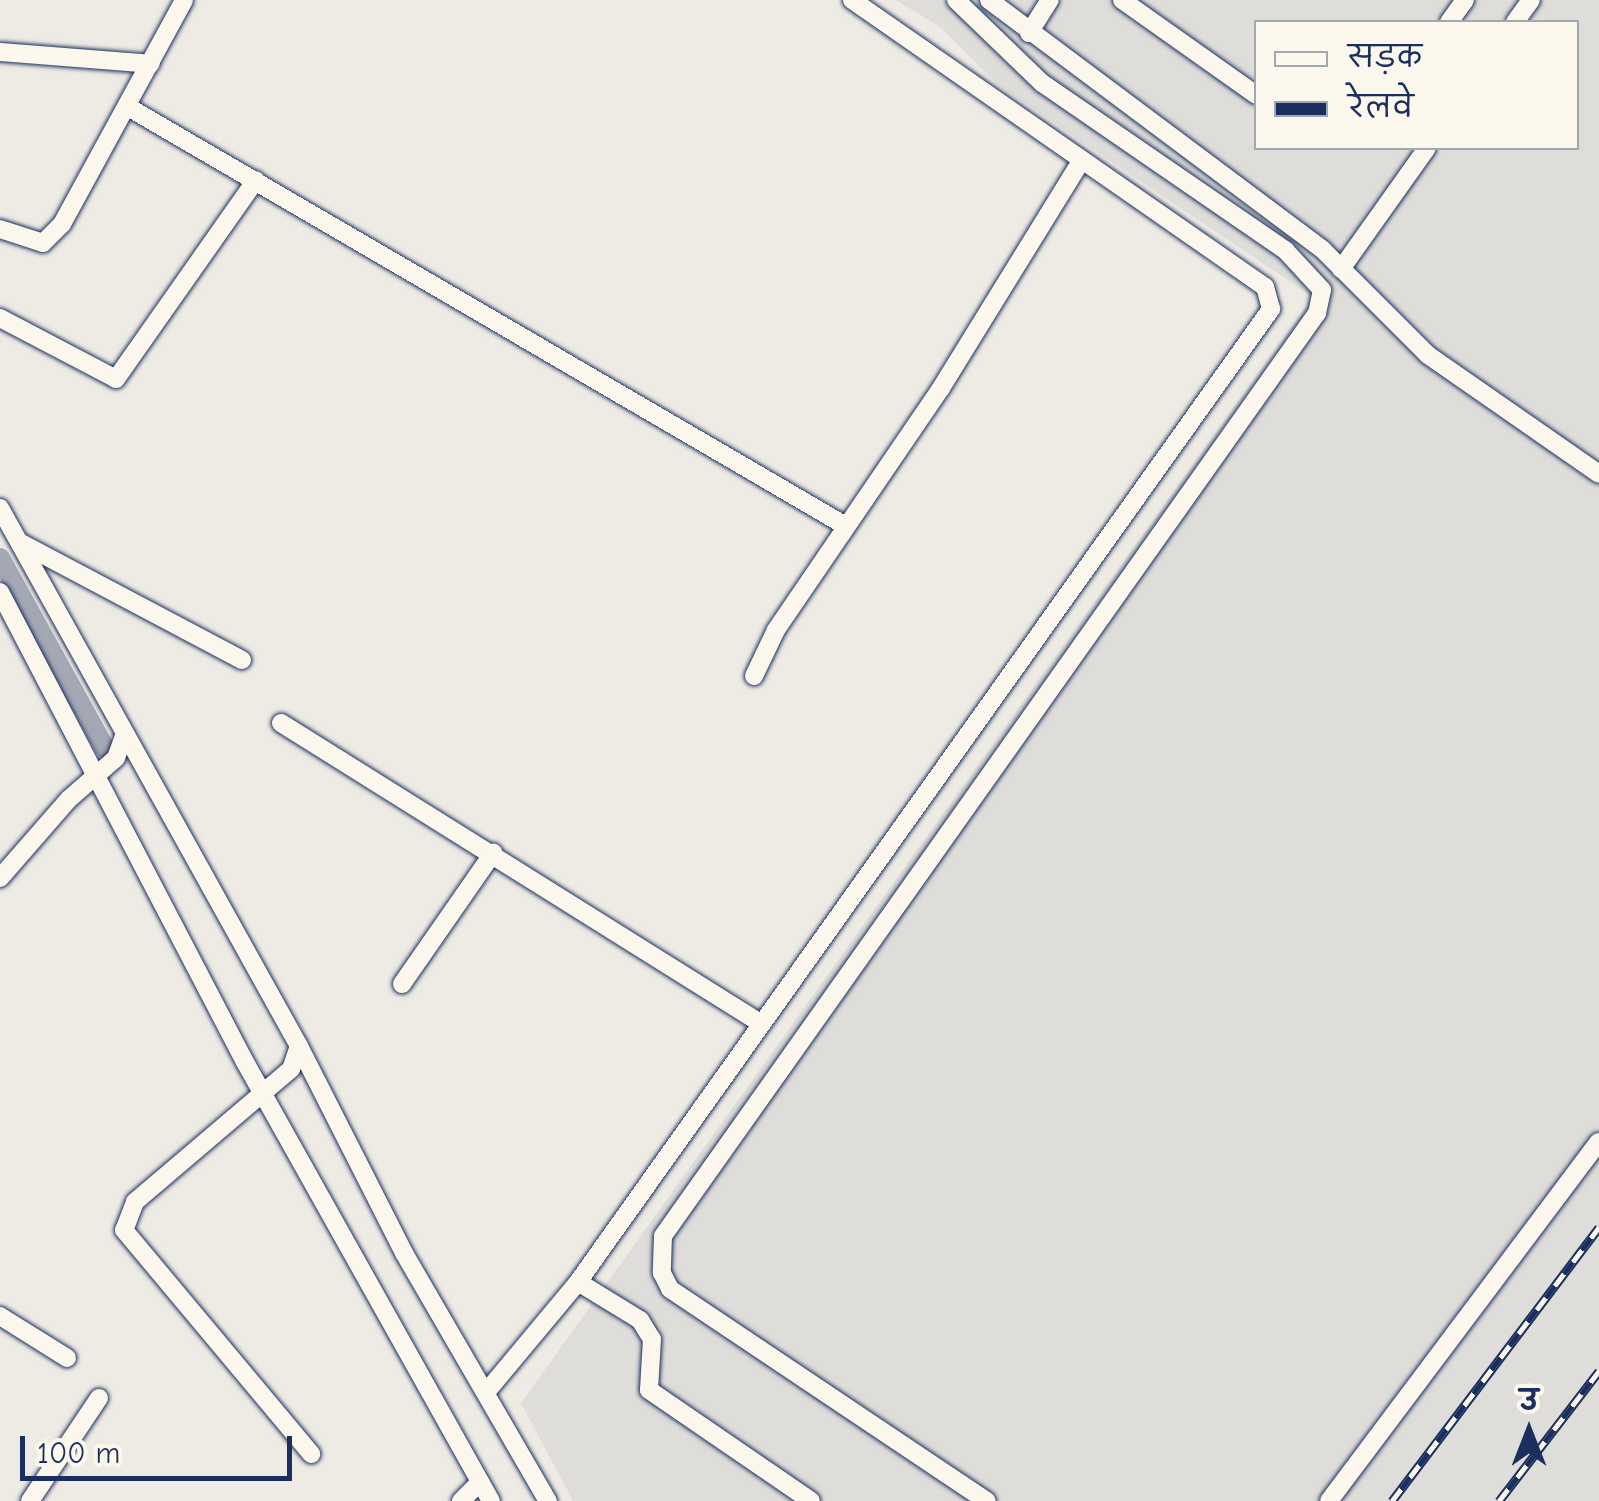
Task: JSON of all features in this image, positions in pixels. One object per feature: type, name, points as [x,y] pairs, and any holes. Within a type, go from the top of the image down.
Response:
[{"type":"street","points":[[0,229],[29,242],[50,238],[128,107],[184,0]]},
{"type":"street","points":[[488,1390],[578,1282],[1271,309],[1265,286],[852,0]]},
{"type":"street","points":[[956,0],[1042,83],[1286,251],[1322,290],[1316,313],[1294,346],[663,1236],[662,1274],[670,1289],[987,1501]]},
{"type":"street","points":[[989,0],[1342,269],[1428,355],[1599,474]]},
{"type":"street","points":[[1030,33],[1050,0]]},
{"type":"street","points":[[1122,0],[1254,94]]},
{"type":"street","points":[[0,52],[152,64]]},
{"type":"street","points":[[128,107],[846,526]]},
{"type":"street","points":[[1342,269],[1426,150]]},
{"type":"street","points":[[754,676],[776,630],[1082,160]]},
{"type":"street","points":[[0,318],[116,379],[256,180]]},
{"type":"street","points":[[0,508],[299,1046],[404,1254],[488,1390],[548,1501]]},
{"type":"street","points":[[15,535],[26,550],[68,564],[242,660]]},
{"type":"street","points":[[0,592],[104,767],[265,1086],[491,1501]]},
{"type":"street","points":[[281,724],[494,853],[762,1024]]},
{"type":"street","points":[[4,864],[104,767],[124,736]]},
{"type":"street","points":[[402,984],[494,853]]},
{"type":"street","points":[[299,1046],[291,1069],[265,1086],[135,1202],[124,1230],[311,1454]]},
{"type":"street","points":[[1330,1501],[1599,1142]]},
{"type":"street","points":[[578,1282],[640,1320],[652,1338],[650,1390],[811,1501]]},
{"type":"street","points":[[0,1316],[67,1358]]},
{"type":"street","points":[[30,1501],[99,1398]]},
{"type":"street","points":[[462,1501],[480,1482]]},
{"type":"shaded area","points":[[896,0],[1599,0],[1599,1501],[573,1501],[521,1403],[1313,297],[999,86],[940,27]]},
{"type":"waterway","points":[[0,558],[105,748]]},
{"type":"railway","points":[[1392,1501],[1599,1227]]},
{"type":"railway","points":[[1499,1501],[1599,1371]]}]
